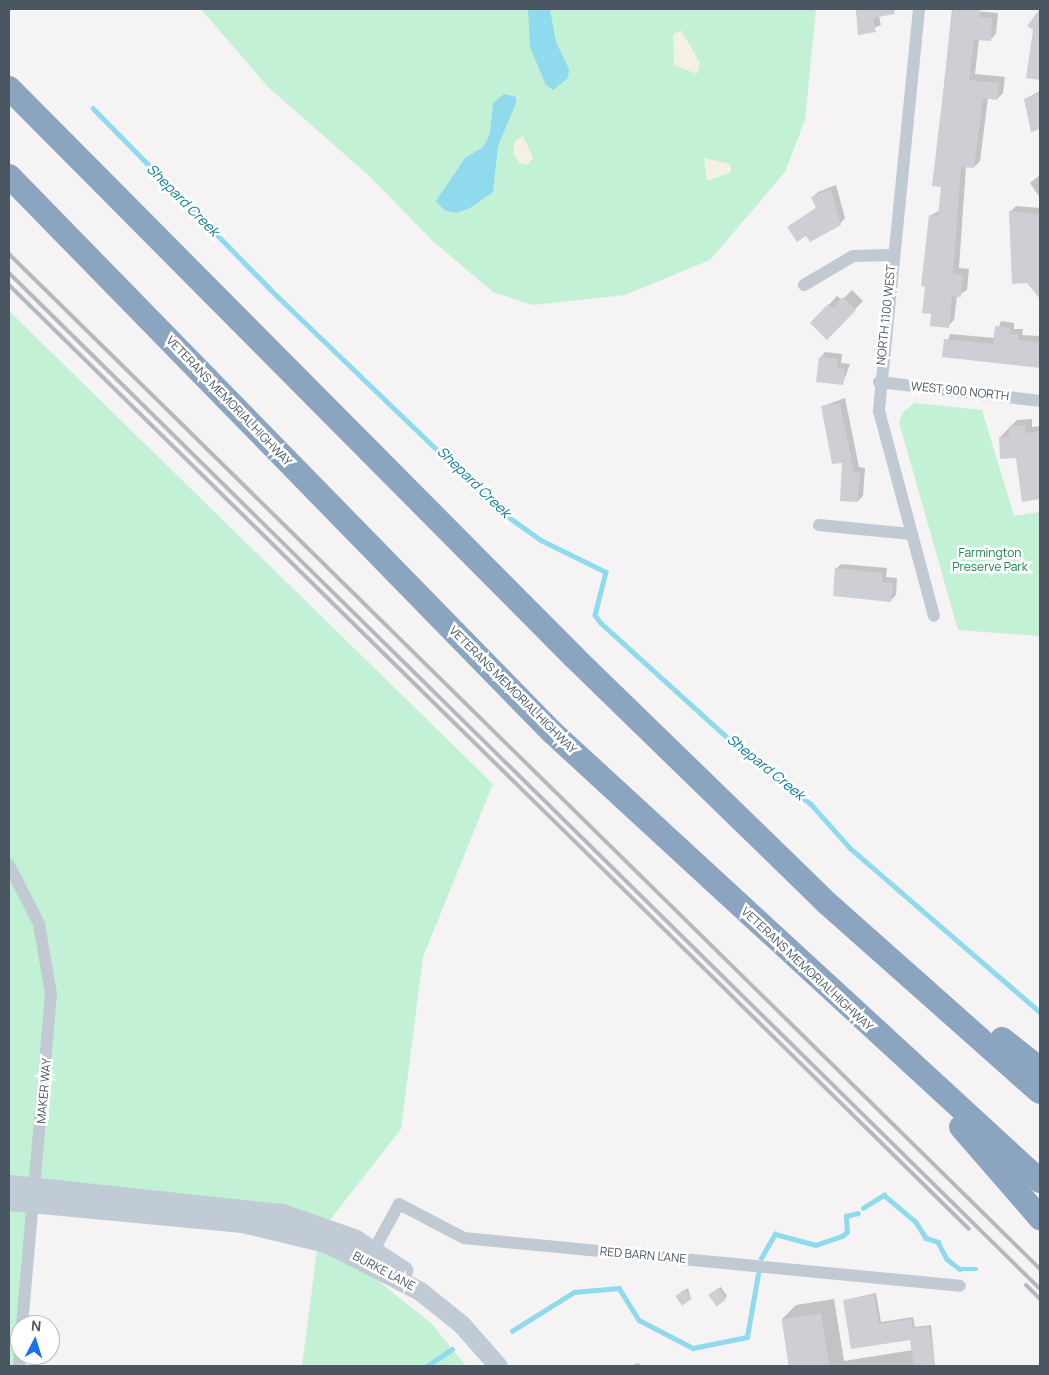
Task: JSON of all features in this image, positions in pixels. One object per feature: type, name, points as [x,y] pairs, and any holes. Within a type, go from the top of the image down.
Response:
[{"type":"highway","points":[[9,88],[574,657],[828,904],[1040,1092]]},
{"type":"highway","name":"VETERANS MEMORIAL HIGHWAY","points":[[9,176],[552,732],[901,1057],[1040,1181]]},
{"type":"highway","points":[[828,904],[1040,1069]]},
{"type":"highway","points":[[901,1057],[1040,1218]]},
{"type":"street","name":"NORTH 1100 WEST","points":[[919,9],[879,382],[884,439],[934,616]]},
{"type":"street","points":[[804,285],[853,256],[893,255]]},
{"type":"street","name":"WEST 900 NORTH","points":[[879,382],[1040,401]]},
{"type":"street","points":[[819,525],[911,534]]},
{"type":"street","name":"MAKER WAY","points":[[9,865],[39,924],[50,977],[23,1315]]},
{"type":"street","name":"BURKE LANE","points":[[9,1184],[34,1195],[260,1225],[371,1255],[420,1290],[462,1325],[498,1366]]},
{"type":"street","name":"BURKE LANE","points":[[9,1201],[34,1195]]},
{"type":"street","name":"RED BARN LANE","points":[[371,1255],[400,1204],[464,1238],[960,1286]]},
{"type":"green space","points":[[201,9],[816,9],[805,120],[785,172],[710,260],[625,295],[533,305],[493,292],[434,242],[367,174],[268,87]]},
{"type":"green space","points":[[9,311],[493,784],[423,957],[401,1129],[319,1234],[431,1323],[466,1366],[302,1366],[319,1235],[34,1213],[21,1315],[10,1315],[10,1365],[24,1366],[9,1366]]},
{"type":"green space","name":"Farmington Preserve Park","points":[[915,403],[982,410],[1014,516],[1040,512],[1040,636],[958,630],[899,422],[904,411]]},
{"type":"sand","points":[[681,30],[700,63],[697,74],[674,65],[673,35]]},
{"type":"sand","points":[[523,136],[533,158],[527,165],[519,163],[513,152],[515,141]]},
{"type":"sand","points":[[704,158],[730,164],[731,172],[707,181]]},
{"type":"water","points":[[528,9],[550,9],[556,42],[569,69],[568,78],[553,90],[546,85],[530,47]]},
{"type":"water","points":[[504,94],[516,97],[516,103],[498,146],[493,192],[470,208],[456,213],[444,210],[436,201],[465,158],[483,147],[490,134],[493,103]]},
{"type":"building","points":[[856,9],[894,9],[895,14],[873,18],[876,32],[858,35]]},
{"type":"building","points":[[953,9],[980,9],[979,17],[992,18],[991,41],[974,40],[969,80],[999,83],[997,100],[983,98],[974,168],[961,167],[953,274],[963,275],[961,297],[952,296],[949,328],[930,326],[931,314],[922,313],[925,287],[921,286],[929,215],[938,216],[941,187],[932,186]]},
{"type":"building","points":[[1040,9],[1040,80],[1026,78],[1033,30],[1027,26]]},
{"type":"building","points":[[1040,94],[1040,129],[1031,132],[1024,99]]},
{"type":"building","points":[[831,189],[841,225],[810,242],[806,236],[797,242],[787,227],[816,208],[811,197]]},
{"type":"building","points":[[1009,211],[1040,214],[1040,299],[1027,283],[1012,284]]},
{"type":"building","points":[[843,297],[856,310],[827,340],[810,323],[828,304],[833,308]]},
{"type":"building","points":[[995,326],[1010,328],[1009,334],[1018,334],[1018,340],[1040,342],[1040,368],[942,357],[944,339],[993,344]]},
{"type":"building","points":[[819,357],[838,359],[837,368],[845,369],[843,385],[816,382]]},
{"type":"building","points":[[840,403],[854,472],[860,473],[858,502],[840,501],[842,463],[832,464],[821,406]]},
{"type":"building","points":[[1025,425],[1026,433],[1040,431],[1040,499],[1022,502],[1016,458],[1000,459],[999,437],[1009,437],[1009,426]]},
{"type":"building","points":[[835,568],[882,573],[882,582],[893,583],[891,602],[833,596]]},
{"type":"building","points":[[718,1288],[726,1299],[717,1306],[708,1295]]},
{"type":"building","points":[[685,1289],[692,1299],[682,1306],[675,1296]]},
{"type":"building","points":[[874,1295],[879,1324],[911,1319],[913,1329],[929,1326],[935,1366],[914,1366],[910,1340],[851,1349],[843,1300]]},
{"type":"building","points":[[821,1313],[829,1366],[789,1366],[781,1319]]},
{"type":"waterway","name":"Shepard Creek","points":[[93,108],[269,288],[503,513],[541,540],[606,572],[595,615],[601,623],[751,759],[811,804],[850,848],[1040,1012]]},
{"type":"waterway","name":"Shepard Creek","points":[[863,1208],[884,1195],[916,1222],[926,1238],[938,1242],[947,1259],[960,1269],[976,1269]]},
{"type":"waterway","name":"Shepard Creek","points":[[761,1258],[775,1234],[816,1245],[842,1236],[847,1232],[846,1216],[858,1213]]},
{"type":"waterway","name":"Shepard Creek","points":[[512,1331],[574,1292],[619,1288],[639,1320],[693,1348],[747,1337],[758,1274]]},
{"type":"waterway","name":"Shepard Creek","points":[[427,1366],[452,1349]]},
{"type":"railway","points":[[9,254],[1040,1269]]},
{"type":"railway","points":[[9,273],[1040,1289]]},
{"type":"railway","points":[[9,285],[969,1229]]},
{"type":"railway","points":[[1026,1285],[1040,1299]]}]
